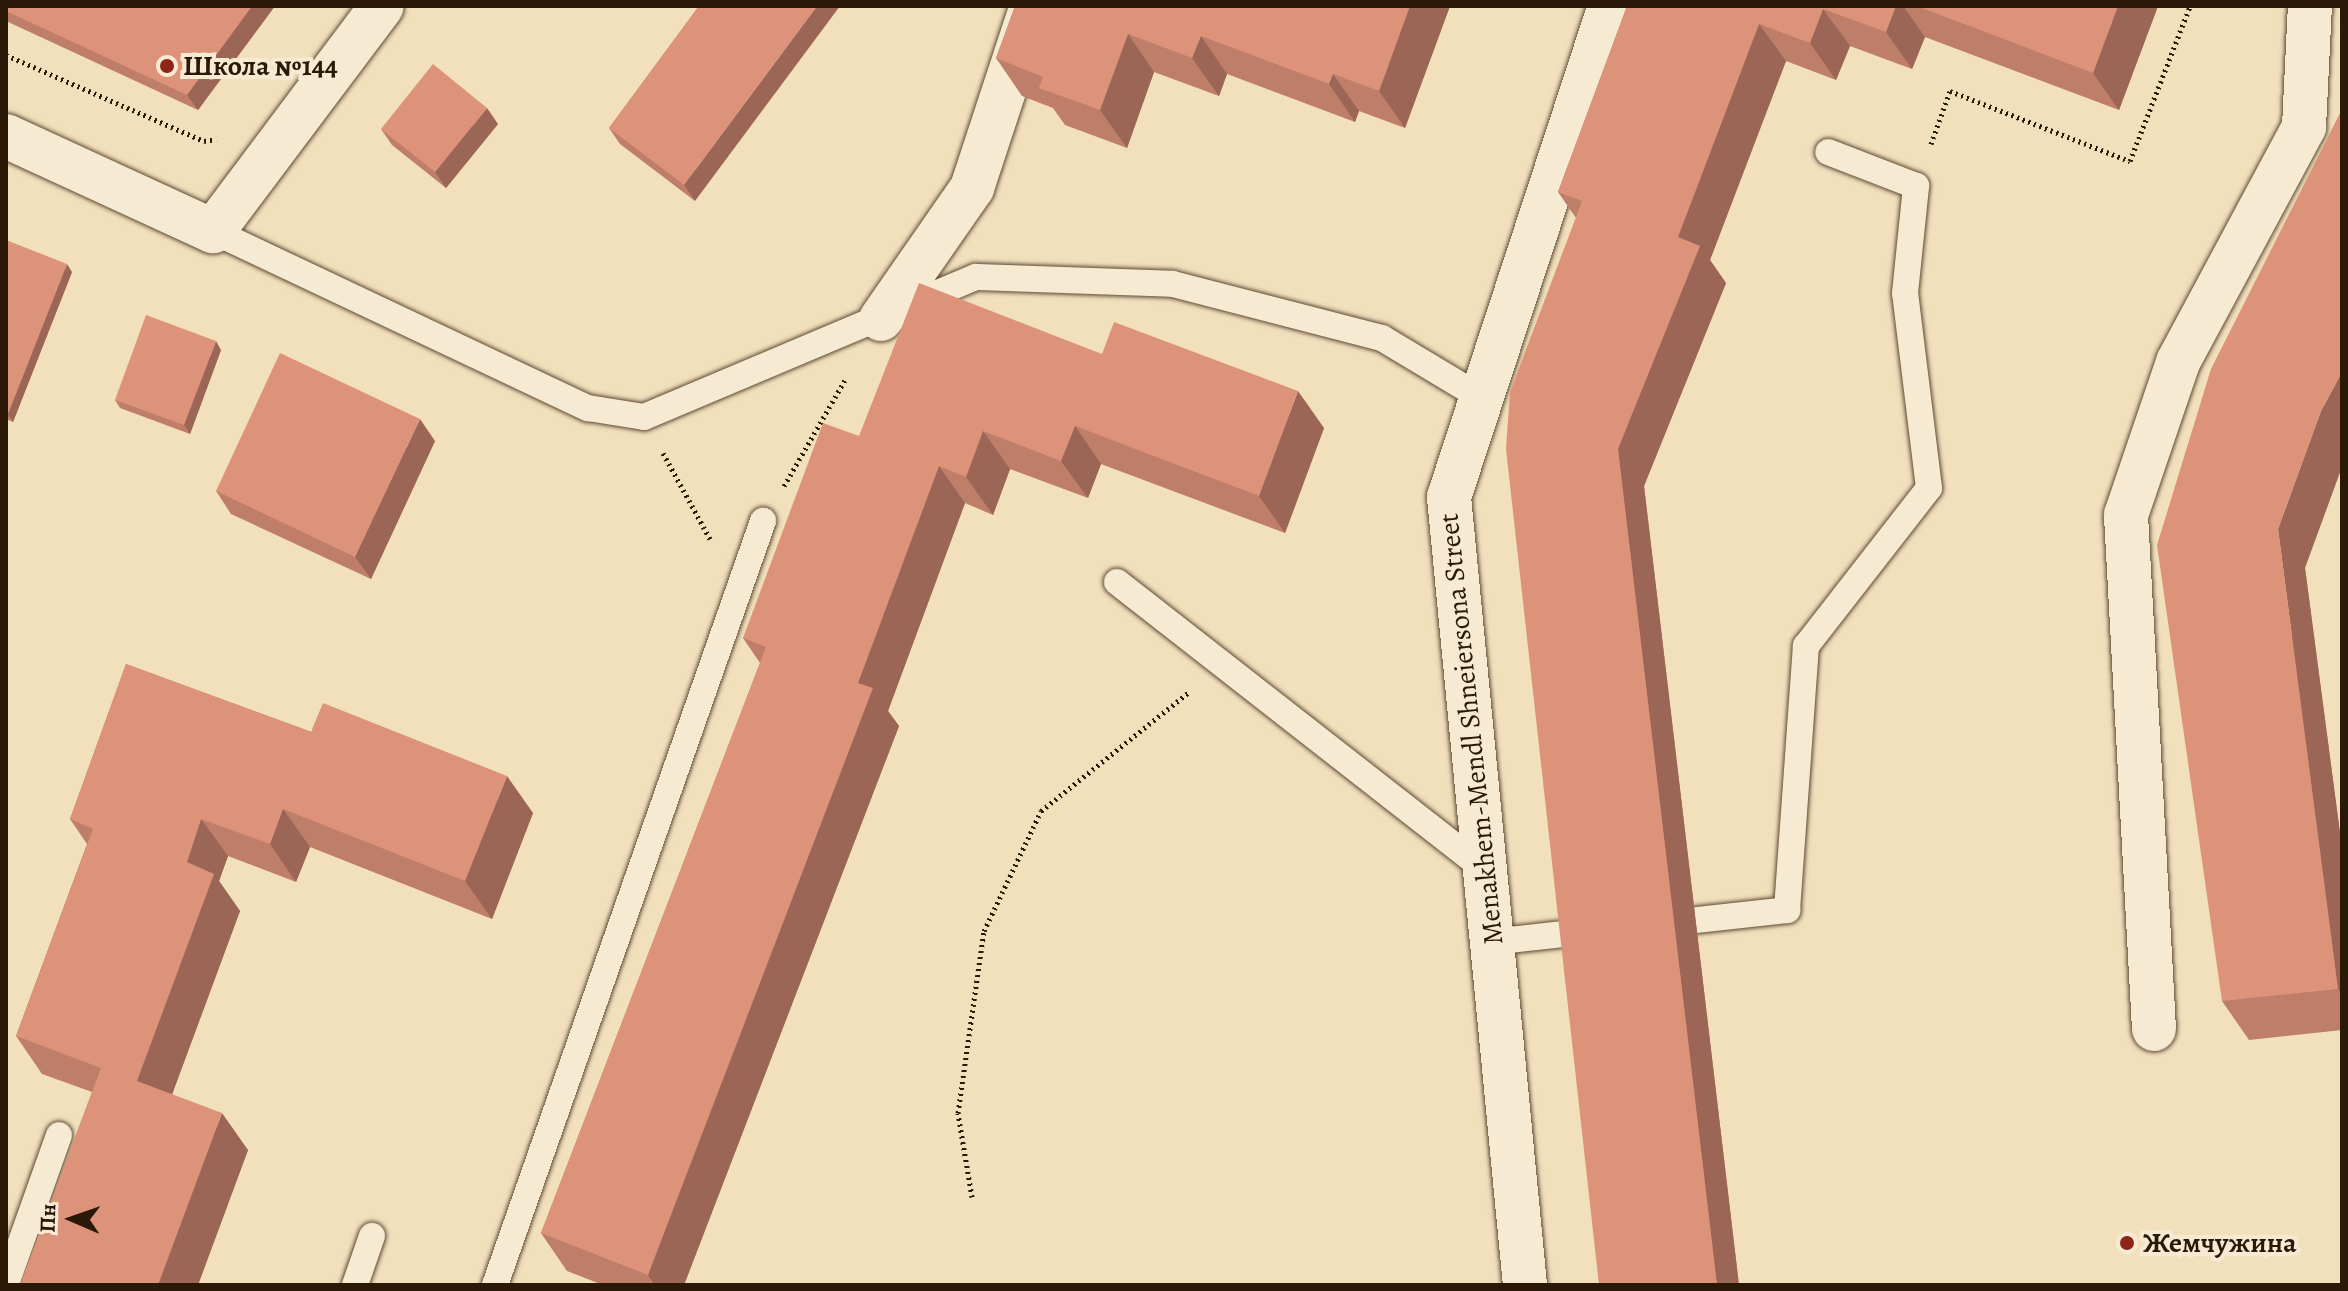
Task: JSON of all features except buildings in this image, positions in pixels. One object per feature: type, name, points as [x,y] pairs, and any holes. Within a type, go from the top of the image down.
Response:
[{"type":"street","points":[[6,136],[213,231],[382,6]]},
{"type":"street","points":[[881,319],[972,188],[1032,6]]},
{"type":"street","name":"Menakhem-Mendl Shneiersona Street","points":[[1525,1285],[1449,497],[1610,6]]},
{"type":"street","points":[[2154,1029],[2126,515],[2178,362],[2304,127],[2310,6]]},
{"type":"lane","points":[[1697,920],[1787,910],[1806,646],[1929,488],[1905,293],[1916,186],[1828,152]]},
{"type":"lane","points":[[213,231],[588,408],[644,417],[976,277],[1173,284],[1382,338],[1480,397]]},
{"type":"lane","points":[[495,1285],[763,521]]},
{"type":"lane","points":[[1117,582],[1485,870]]},
{"type":"lane","points":[[1492,942],[1581,932]]},
{"type":"lane","points":[[6,1284],[59,1135]]},
{"type":"lane","points":[[355,1285],[372,1236]]},
{"type":"path","points":[[1916,186],[1950,91],[2130,161],[2190,6]]},
{"type":"path","points":[[6,55],[204,141],[220,139]]},
{"type":"path","points":[[763,521],[881,319]]},
{"type":"path","points":[[644,417],[738,593]]},
{"type":"path","points":[[972,1197],[958,1113],[984,931],[1041,811],[1222,665]]},
{"type":"place","name":"Школа №144","points":[[167,66]]},
{"type":"place","name":"Жемчужина","points":[[2127,1243]]}]
